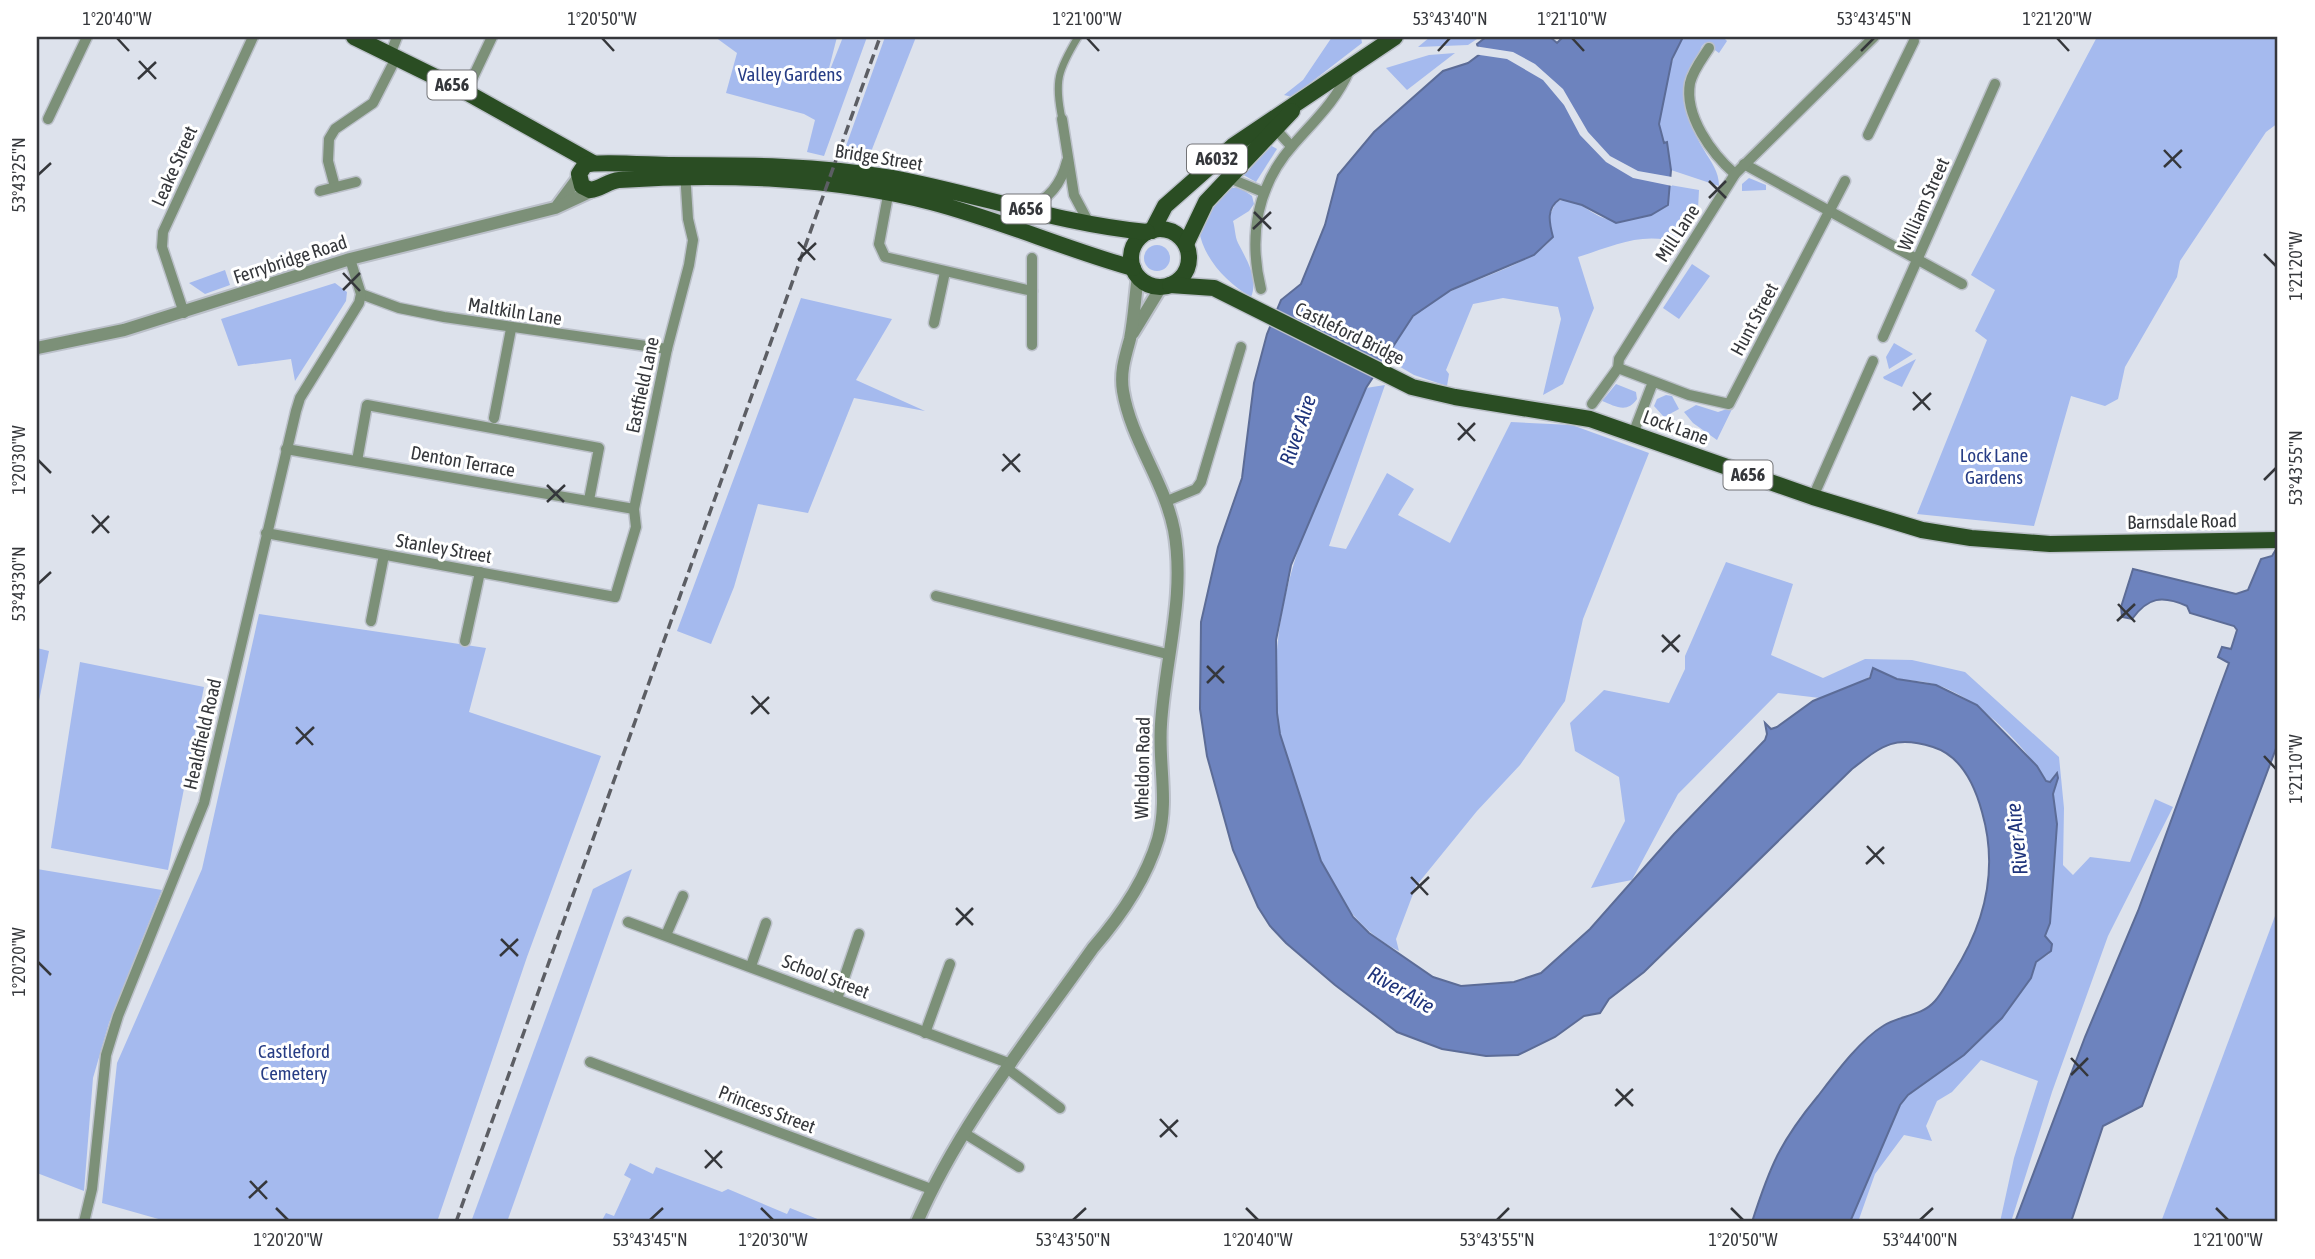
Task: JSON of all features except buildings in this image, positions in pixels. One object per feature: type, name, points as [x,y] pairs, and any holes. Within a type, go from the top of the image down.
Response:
[{"type":"main road","name":"A656","points":[[354,37],[466,92],[596,164]]},
{"type":"main road","name":"A6032","points":[[1149,232],[1165,206],[1182,188],[1395,37]]},
{"type":"main road","name":"A6032","points":[[1188,249],[1200,209],[1272,125]]},
{"type":"main road","name":"A656","points":[[547,139],[578,176],[582,186],[598,187]]},
{"type":"main road","name":"Bridge Street","points":[[596,164],[778,165],[873,175],[1090,225],[1149,232]]},
{"type":"main road","points":[[578,176],[584,165],[596,164],[606,176],[598,187]]},
{"type":"main road","name":"Bridge Street","points":[[598,187],[614,180],[687,178],[811,182],[888,194],[930,202],[1136,272]]},
{"type":"main road","name":"A656","points":[[1149,232],[1173,232],[1214,288]]},
{"type":"main road","points":[[1136,272],[1132,254],[1135,245],[1149,232]]},
{"type":"main road","points":[[1166,286],[1185,273],[1188,249]]},
{"type":"main road","name":"A656","points":[[1136,272],[1151,286],[1214,288]]},
{"type":"main road","name":"Castleford Bridge","points":[[1214,288],[1412,387]]},
{"type":"main road","name":"Lock Lane","points":[[1412,387],[1455,397],[1590,419],[1813,497],[1922,530],[2019,542],[2087,544]]},
{"type":"main road","name":"Barnsdale Road","points":[[2087,544],[2270,540]]},
{"type":"street","points":[[48,119],[87,37]]},
{"type":"street","name":"Leake Street","points":[[184,313],[162,247],[163,232],[253,37]]},
{"type":"street","points":[[335,187],[328,161],[329,139],[335,130],[373,103],[393,57],[397,37]]},
{"type":"street","points":[[466,92],[492,37]]},
{"type":"street","points":[[1078,37],[1065,60],[1055,88],[1074,195],[1090,225]]},
{"type":"street","name":"Mill Lane","points":[[1592,404],[1618,368],[1619,359],[1735,174],[1874,37]]},
{"type":"street","points":[[1868,135],[1914,41]]},
{"type":"street","points":[[1709,48],[1692,76],[1690,98],[1698,124],[1718,160],[1735,174]]},
{"type":"street","points":[[1261,289],[1254,250],[1262,192],[1292,146],[1329,107],[1350,67]]},
{"type":"street","name":"William Street","points":[[1883,337],[1995,84]]},
{"type":"street","points":[[1272,125],[1292,146]]},
{"type":"street","points":[[1028,209],[1044,201],[1055,189],[1068,158]]},
{"type":"street","points":[[1744,164],[1962,284]]},
{"type":"street","points":[[673,165],[684,170],[687,178],[699,165]]},
{"type":"street","points":[[873,175],[886,183],[888,194]]},
{"type":"street","points":[[555,208],[578,176]]},
{"type":"street","name":"Eastfield Lane","points":[[615,597],[636,527],[634,509],[667,349],[690,265],[693,240],[688,219],[687,178]]},
{"type":"street","points":[[1229,178],[1262,192]]},
{"type":"street","points":[[906,181],[891,184],[888,194],[879,244],[886,257],[1032,291]]},
{"type":"street","name":"Hunt Street","points":[[1618,368],[1689,395],[1729,404],[1845,181]]},
{"type":"street","points":[[320,191],[356,182]]},
{"type":"street","name":"Ferrybridge Road","points":[[37,348],[124,330],[350,259],[555,208],[598,187]]},
{"type":"street","points":[[1032,258],[1032,345]]},
{"type":"street","points":[[350,259],[361,294]]},
{"type":"street","points":[[934,323],[946,272]]},
{"type":"street","name":"Wheldon Road","points":[[917,1222],[931,1189],[964,1133],[1111,928],[1142,878],[1157,842],[1165,812],[1160,728],[1167,654],[1179,585],[1178,561],[1167,501],[1135,428],[1123,391],[1122,361],[1129,339],[1136,272]]},
{"type":"street","name":"Wheldon Road","points":[[1129,339],[1166,286]]},
{"type":"street","name":"Maltkiln Lane","points":[[361,294],[399,309],[511,329],[667,349]]},
{"type":"street","name":"Healdfield Road","points":[[84,1222],[92,1189],[106,1055],[118,1016],[204,803],[300,398],[361,294]]},
{"type":"street","points":[[494,418],[511,329]]},
{"type":"street","points":[[1167,501],[1196,489],[1201,482],[1241,347]]},
{"type":"street","points":[[1813,497],[1873,361]]},
{"type":"street","points":[[1633,434],[1653,382]]},
{"type":"street","points":[[357,461],[367,405],[599,448],[589,500]]},
{"type":"street","name":"Denton Terrace","points":[[286,449],[634,509]]},
{"type":"street","name":"Stanley Street","points":[[266,533],[615,597]]},
{"type":"street","points":[[371,621],[384,555]]},
{"type":"street","points":[[465,641],[480,572]]},
{"type":"street","points":[[936,596],[1167,654]]},
{"type":"street","points":[[666,935],[682,896]]},
{"type":"street","name":"School Street","points":[[628,922],[751,965],[1010,1067],[1060,1108]]},
{"type":"street","points":[[751,965],[766,923]]},
{"type":"street","points":[[837,999],[859,934]]},
{"type":"street","points":[[925,1033],[950,964]]},
{"type":"street","name":"Princess Street","points":[[590,1062],[931,1189]]},
{"type":"street","points":[[964,1133],[1019,1167]]},
{"type":"green space","name":"Valley Gardens","points":[[715,37],[837,37],[826,80],[843,37],[867,37],[824,156],[807,152],[815,120],[804,114],[726,93],[737,53]]},
{"type":"green space","points":[[885,37],[916,37],[867,162],[846,146]]},
{"type":"green space","points":[[1332,37],[1361,37],[1362,43],[1292,97],[1284,95],[1303,80]]},
{"type":"green space","points":[[1430,37],[1480,37],[1468,45],[1418,47]]},
{"type":"green space","points":[[1683,37],[1723,37],[1727,41],[1719,53],[1705,43],[1702,46],[1690,74],[1686,99],[1691,123],[1716,171],[1719,186],[1671,170],[1667,143],[1664,143],[1661,132],[1664,90],[1672,61]]},
{"type":"green space","name":"Lock Lane Gardens","points":[[2097,37],[2278,37],[2278,123],[2266,132],[2180,261],[2177,277],[2125,367],[2118,399],[2105,406],[2071,396],[2034,526],[1917,514],[1987,340],[1975,331],[1995,290],[1971,275]]},
{"type":"green space","points":[[1455,53],[1407,90],[1386,68],[1429,55]]},
{"type":"green space","points":[[1270,145],[1277,149],[1256,182],[1240,173]]},
{"type":"green space","points":[[1749,178],[1766,185],[1766,190],[1742,191],[1742,184]]},
{"type":"green space","points":[[1670,185],[1699,190],[1698,209],[1679,243],[1640,239],[1578,257],[1594,308],[1563,384],[1543,395],[1561,319],[1558,307],[1503,298],[1473,304],[1446,370],[1449,374],[1447,386],[1414,375],[1385,358],[1410,321],[1429,303],[1459,287],[1514,265],[1544,247],[1553,237],[1548,219],[1556,202],[1570,200],[1608,219],[1631,219],[1668,205]]},
{"type":"green space","points":[[1239,187],[1252,196],[1254,204],[1249,211],[1233,221],[1237,241],[1253,276],[1251,297],[1233,285],[1211,260],[1199,230],[1225,189]]},
{"type":"green space","points":[[1157,245],[1166,249],[1170,258],[1166,267],[1157,271],[1148,267],[1144,258],[1148,249]]},
{"type":"green space","points":[[1692,264],[1710,276],[1679,319],[1663,308]]},
{"type":"green space","points":[[225,270],[230,285],[205,294],[189,283]]},
{"type":"green space","points":[[335,283],[347,292],[346,301],[295,381],[291,359],[238,366],[221,319]]},
{"type":"green space","points":[[801,298],[892,319],[856,380],[925,411],[854,398],[808,513],[758,504],[734,587],[711,644],[677,631]]},
{"type":"green space","points":[[1894,343],[1913,354],[1889,369],[1886,357]]},
{"type":"green space","points":[[1916,359],[1902,387],[1884,379],[1883,377]]},
{"type":"green space","points":[[1616,384],[1636,392],[1637,399],[1633,404],[1621,408],[1602,401]]},
{"type":"green space","points":[[1385,385],[1329,546],[1346,549],[1387,473],[1414,489],[1398,515],[1450,543],[1511,422],[1572,425],[1649,453],[1583,619],[1565,701],[1520,765],[1477,811],[1416,886],[1396,939],[1399,951],[1372,933],[1350,911],[1319,856],[1280,734],[1276,687],[1278,642],[1285,598],[1311,513],[1366,388]]},
{"type":"green space","points":[[1666,395],[1672,396],[1679,409],[1664,417],[1654,406],[1657,399]]},
{"type":"green space","points":[[1696,405],[1718,412],[1733,407],[1717,440],[1693,423],[1684,412]]},
{"type":"green space","points":[[1726,562],[1793,584],[1771,655],[1823,678],[1865,659],[1912,660],[1965,672],[2059,757],[2064,808],[2063,865],[2073,875],[2090,857],[2130,862],[2155,799],[2173,807],[2108,936],[2052,1092],[2011,1222],[2000,1222],[2014,1158],[2038,1081],[1981,1060],[1952,1092],[1937,1101],[1926,1126],[1932,1141],[1904,1135],[1875,1174],[1858,1222],[1850,1222],[1900,1105],[1908,1095],[1964,1055],[2028,983],[2036,962],[2049,954],[2045,930],[2050,923],[2057,824],[2053,794],[2058,779],[2056,773],[2050,782],[2046,781],[2013,738],[1984,711],[1953,691],[1937,685],[1873,673],[1863,682],[1820,698],[1778,693],[1678,794],[1632,880],[1591,888],[1625,821],[1619,777],[1575,751],[1570,723],[1604,690],[1669,703],[1685,669],[1685,656]]},
{"type":"green space","name":"Castleford Cemetery","points":[[259,614],[486,648],[469,712],[601,756],[527,957],[437,1222],[169,1222],[102,1203],[117,1063],[202,869]]},
{"type":"green space","points":[[37,648],[49,651],[37,711]]},
{"type":"green space","points":[[80,662],[204,687],[168,870],[51,848]]},
{"type":"green space","points":[[37,869],[162,890],[109,1023],[93,1078],[84,1191],[37,1173]]},
{"type":"green space","points":[[632,869],[507,1222],[471,1222],[593,889]]},
{"type":"green space","points":[[2278,908],[2278,1222],[2161,1222]]},
{"type":"green space","points":[[630,1163],[653,1174],[656,1167],[722,1192],[728,1189],[787,1214],[790,1208],[825,1222],[601,1222],[606,1213],[614,1216],[631,1179],[624,1175]]},
{"type":"water","name":"River Aire","points":[[1486,37],[1550,37],[1557,43],[1563,37],[1683,37],[1672,59],[1659,124],[1664,143],[1667,142],[1671,170],[1668,205],[1651,215],[1616,223],[1582,205],[1560,199],[1551,211],[1553,237],[1534,255],[1451,290],[1413,316],[1366,388],[1291,565],[1276,640],[1277,713],[1280,734],[1321,861],[1353,917],[1369,933],[1433,977],[1461,986],[1514,982],[1541,973],[1590,929],[1674,834],[1765,740],[1765,723],[1771,729],[1777,727],[1813,701],[1870,678],[1873,668],[1897,679],[1936,685],[1977,705],[2037,766],[2046,781],[2050,782],[2057,773],[2053,794],[2057,824],[2050,923],[2045,936],[2052,944],[2051,951],[2036,962],[2031,978],[2002,1018],[1964,1055],[1908,1095],[1900,1105],[1850,1222],[1752,1222],[1778,1155],[1805,1112],[1848,1058],[1874,1032],[1890,1022],[1923,1010],[1935,1001],[1973,936],[1981,916],[1989,876],[1987,834],[1971,782],[1952,757],[1943,751],[1920,744],[1898,742],[1872,754],[1852,769],[1644,972],[1609,999],[1600,1013],[1584,1016],[1555,1037],[1518,1055],[1486,1056],[1442,1049],[1397,1032],[1335,985],[1270,926],[1258,907],[1233,850],[1207,756],[1200,709],[1201,622],[1218,547],[1242,478],[1254,383],[1267,334],[1281,300],[1301,284],[1325,225],[1338,175],[1374,132],[1443,71],[1468,63],[1480,54],[1477,44]]},
{"type":"water","points":[[2278,546],[2278,743],[2142,1106],[2103,1126],[2071,1222],[2015,1222],[2085,1037],[2138,911],[2229,663],[2218,657],[2222,647],[2231,649],[2237,630],[2234,626],[2190,613],[2187,606],[2163,599],[2150,602],[2132,619],[2122,617],[2121,607],[2133,569],[2236,594],[2248,590],[2261,559],[2272,556]]},
{"type":"pier","points":[[1474,46],[1513,52],[1535,64],[1563,89],[1588,132],[1610,156],[1638,171],[1672,177],[1672,186],[1633,178],[1606,162],[1580,135],[1564,105],[1543,80],[1507,59],[1473,54]]},
{"type":"railway","points":[[456,1222],[880,37]]}]
